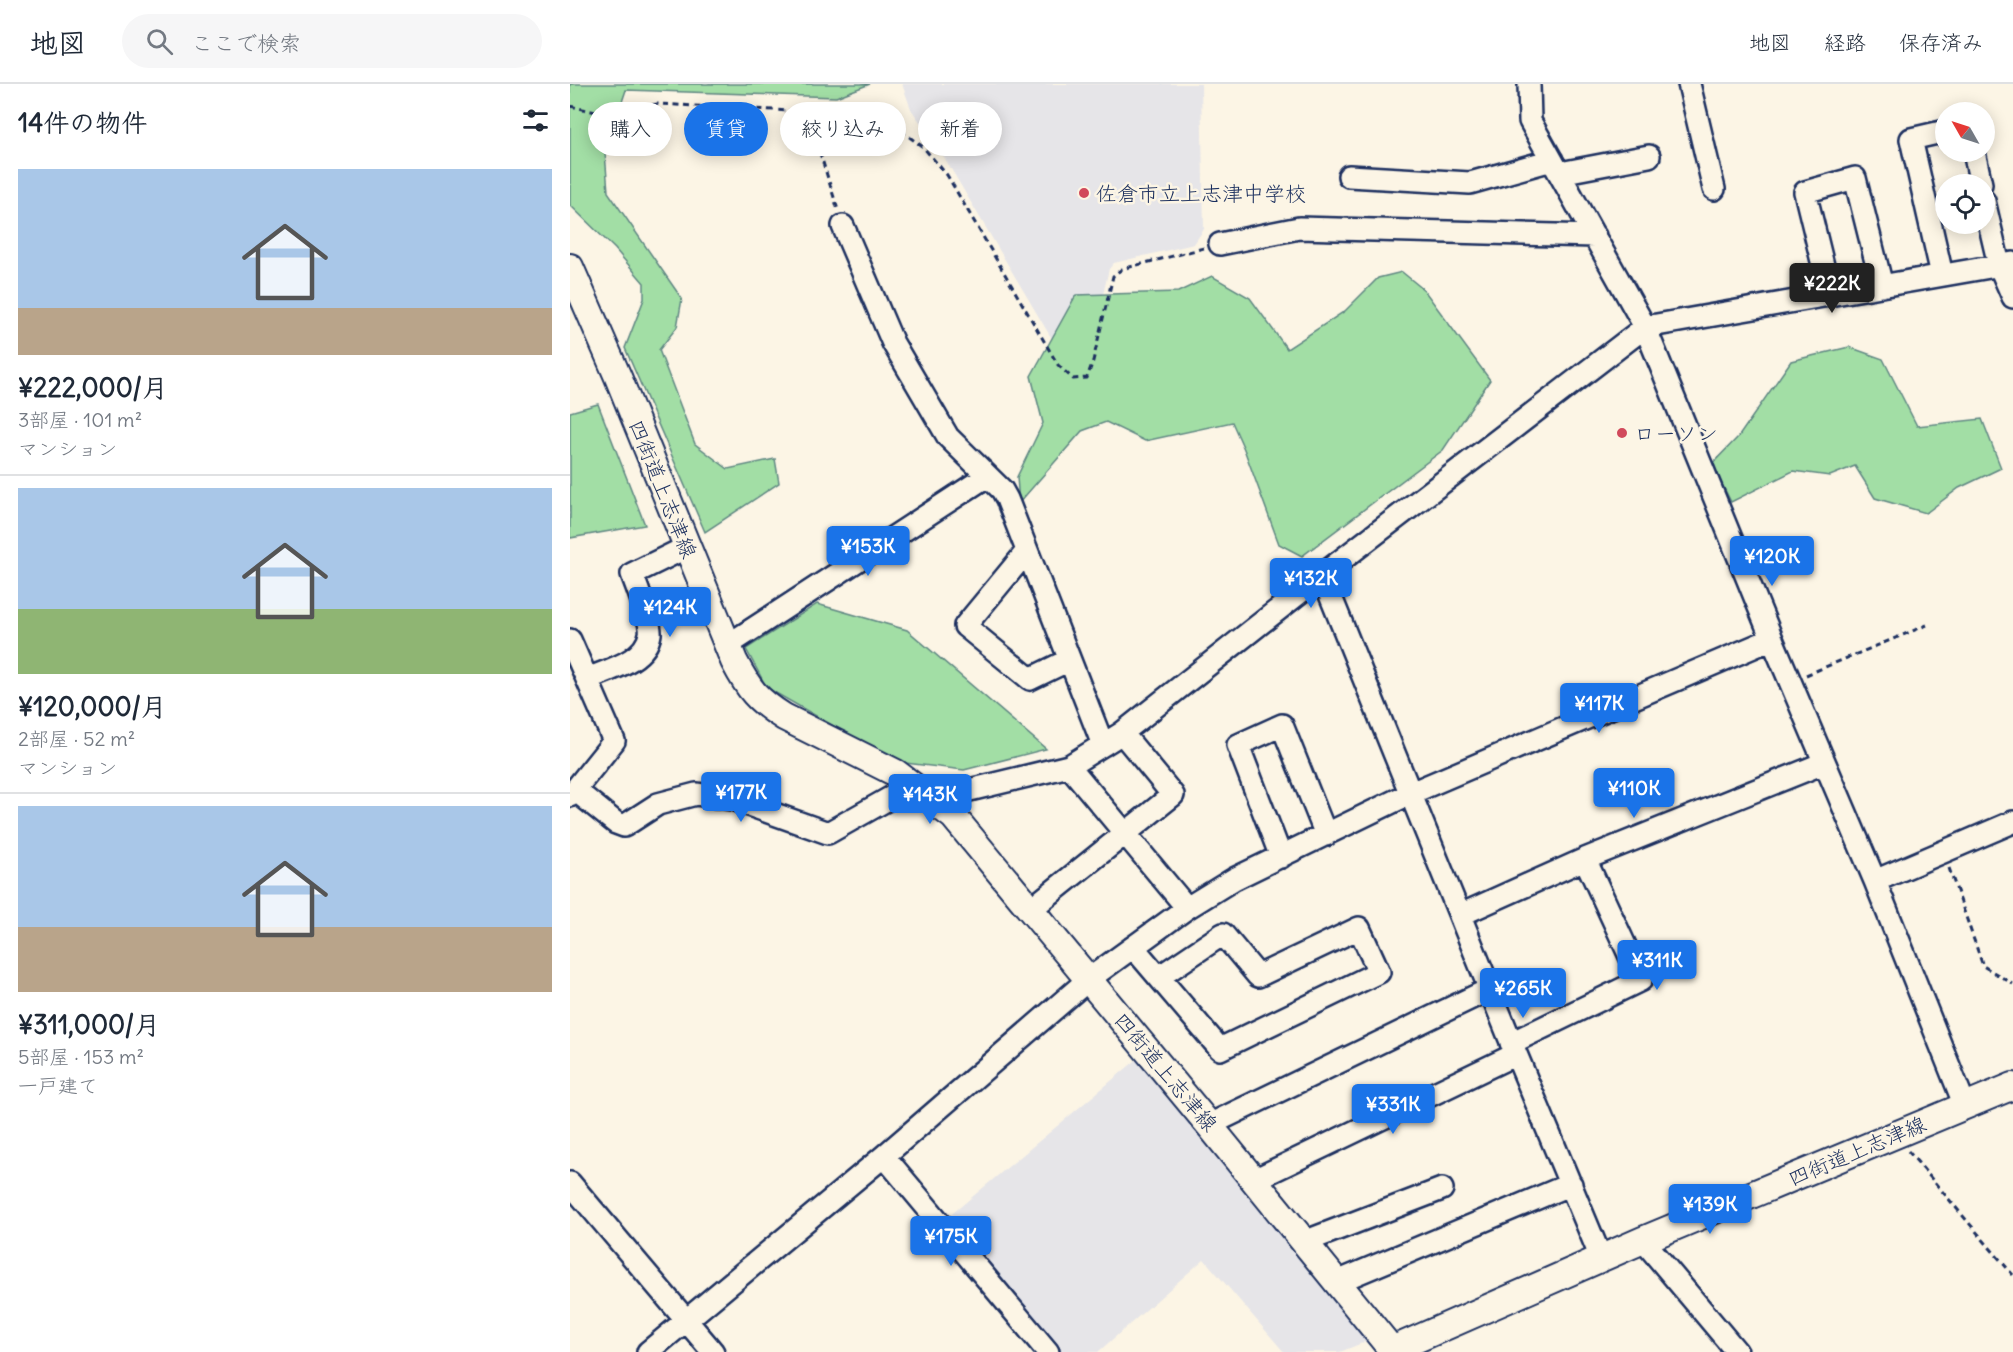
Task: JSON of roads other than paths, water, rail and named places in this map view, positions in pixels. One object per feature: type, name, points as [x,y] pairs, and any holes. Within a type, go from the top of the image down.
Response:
[{"type":"main road","name":"四街道上志津線","points":[[570,267],[618,377],[728,645],[749,689],[767,706],[784,717],[896,773],[953,816],[1254,1180],[1390,1351],[1643,1239],[2013,1086]]},
{"type":"street","points":[[1528,84],[1530,121],[1645,327],[1772,639],[1875,881],[1965,1106]]},
{"type":"street","points":[[1689,84],[1714,189]]},
{"type":"street","points":[[1935,134],[1911,139],[1942,275]]},
{"type":"street","points":[[1349,176],[1470,183],[1556,167],[1649,156]]},
{"type":"street","points":[[1830,294],[1805,192],[1855,178],[1882,286]]},
{"type":"street","points":[[843,226],[893,343],[948,437],[1002,490],[1007,499],[1103,746]]},
{"type":"street","points":[[1220,244],[1299,228],[1595,236]]},
{"type":"street","points":[[1995,232],[2006,264],[2013,297]]},
{"type":"street","points":[[570,640],[614,741],[573,793],[616,823],[624,826],[658,804],[696,794],[732,799],[828,833],[923,792],[1069,766],[1103,746],[1645,327],[2006,264]]},
{"type":"street","points":[[728,645],[987,476]]},
{"type":"street","points":[[587,679],[633,659],[645,646],[651,632],[632,574],[687,548]]},
{"type":"street","points":[[1027,550],[965,626],[1030,679],[1070,660]]},
{"type":"street","points":[[1322,575],[1513,1048],[1601,1258]]},
{"type":"street","points":[[648,1352],[884,1156],[1089,980],[1186,908],[1234,879],[1411,793],[1772,639]]},
{"type":"street","points":[[1281,856],[1238,745],[1282,725],[1326,835]]},
{"type":"street","points":[[1031,909],[1173,795],[1122,733]]},
{"type":"street","points":[[1460,915],[1585,860],[1824,763]]},
{"type":"street","points":[[1069,766],[1186,908]]},
{"type":"street","points":[[1875,881],[2013,822]]},
{"type":"street","points":[[1254,1180],[1641,980],[1585,860]]},
{"type":"street","points":[[1133,947],[1220,1049],[1379,972],[1359,928],[1258,976],[1222,934],[1159,977]]},
{"type":"street","points":[[1209,1125],[1490,989]]},
{"type":"street","points":[[884,1156],[1048,1352]]},
{"type":"street","points":[[570,1183],[713,1352]]},
{"type":"street","points":[[1337,1282],[1571,1184]]},
{"type":"street","points":[[1304,1242],[1442,1189]]},
{"type":"street","points":[[1643,1239],[1730,1349]]},
{"type":"place","name":"佐倉市立上志津中学校","points":[[1084,193]]},
{"type":"place","name":"ローソン","points":[[1622,433]]}]
